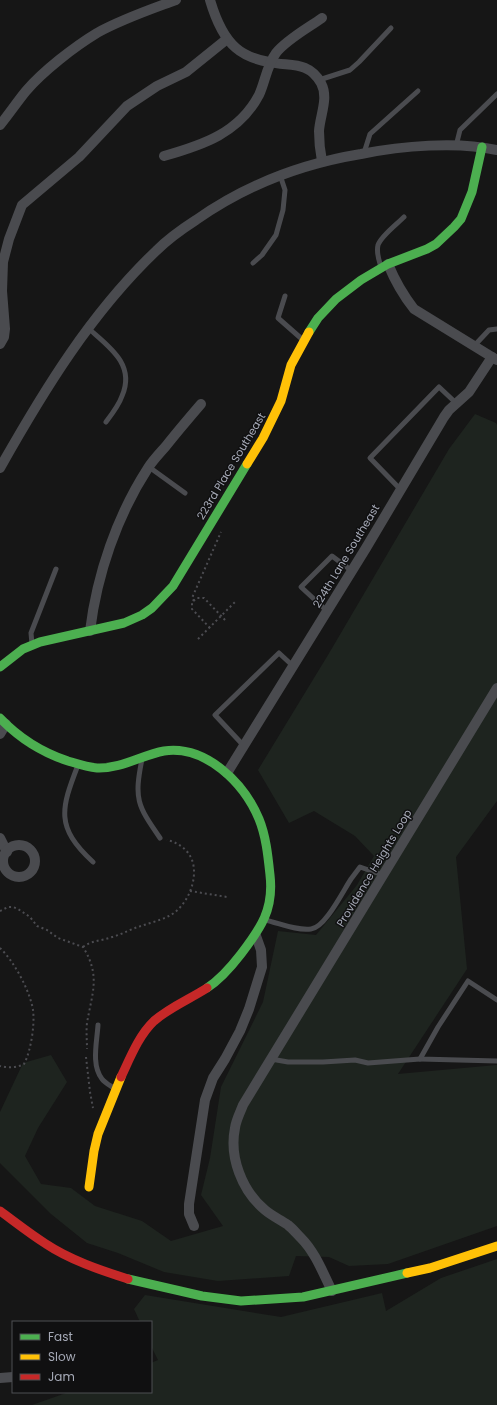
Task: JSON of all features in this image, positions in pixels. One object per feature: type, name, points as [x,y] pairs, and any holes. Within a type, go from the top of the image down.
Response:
[{"type":"street","points":[[0,125],[27,90],[75,48],[97,33],[125,19],[176,0]]},
{"type":"street","points":[[210,0],[220,27],[227,39],[236,48],[248,55],[270,63],[298,65],[308,69],[319,80],[324,95],[324,107],[319,129],[322,161]]},
{"type":"street","points":[[164,156],[201,144],[223,134],[237,124],[258,97],[270,63],[276,53],[283,46],[322,18]]},
{"type":"street","points":[[0,344],[4,337],[5,329],[2,291],[3,262],[17,215],[22,205],[79,157],[127,106],[157,86],[186,72],[227,39]]},
{"type":"street","points":[[0,468],[50,383],[88,328],[125,284],[156,250],[180,231],[228,199],[280,175],[322,161],[364,153],[391,149],[456,146],[482,147],[497,150]]},
{"type":"street","name":"223rd Place Southeast","points":[[0,667],[15,654],[32,645],[64,635],[119,625],[134,619],[163,599],[173,586],[264,438],[281,401],[291,365],[318,318],[336,299],[361,280],[384,266],[436,244],[454,227],[461,219],[472,192],[482,147]]},
{"type":"street","points":[[384,266],[404,297],[414,309],[494,359]]},
{"type":"street","name":"224th Lane Southeast","points":[[227,773],[352,571],[444,417],[473,387],[494,359]]},
{"type":"street","points":[[90,631],[98,584],[108,552],[133,494],[149,467],[201,404]]},
{"type":"street","name":"Providence Heights Loop","points":[[332,1291],[313,1253],[303,1239],[289,1226],[266,1211],[248,1191],[235,1162],[233,1145],[235,1127],[243,1105],[497,688]]},
{"type":"street","points":[[0,734],[3,721]]},
{"type":"street","points":[[3,721],[22,739],[37,750],[90,768],[110,767],[167,751],[188,753],[200,757],[227,773],[252,804],[259,819],[269,862],[271,903],[265,920],[256,936],[216,982],[178,1004],[152,1023],[143,1034],[115,1090],[104,1119],[95,1146],[89,1187]]},
{"type":"street","points":[[0,838],[7,852]]},
{"type":"street","points":[[194,1226],[189,1214],[189,1204],[205,1100],[213,1078],[234,1043],[249,1009],[262,967],[261,950],[256,936]]},
{"type":"street","points":[[0,1211],[46,1244],[66,1255],[107,1272],[140,1282],[202,1296],[241,1301],[302,1297],[332,1291],[430,1268],[497,1246]]},
{"type":"street","points":[[0,1378],[12,1377]]},
{"type":"lane","points":[[319,80],[350,70],[391,28]]},
{"type":"lane","points":[[364,153],[370,134],[418,91]]},
{"type":"lane","points":[[456,146],[460,130],[497,94]]},
{"type":"lane","points":[[253,263],[262,255],[276,235],[283,210],[285,190],[280,175]]},
{"type":"lane","points":[[384,266],[378,253],[378,244],[404,217]]},
{"type":"lane","points":[[285,296],[278,318],[304,341]]},
{"type":"lane","points":[[88,328],[114,351],[125,370],[126,383],[122,396],[106,422]]},
{"type":"lane","points":[[474,346],[490,330],[497,329]]},
{"type":"lane","points":[[401,490],[370,458],[439,387],[456,403]]},
{"type":"lane","points":[[149,467],[185,493]]},
{"type":"lane","points":[[327,611],[301,587],[332,556],[352,571]]},
{"type":"lane","points":[[32,645],[31,633],[56,569]]},
{"type":"lane","points":[[244,746],[215,715],[279,653],[293,666]]},
{"type":"lane","points":[[142,758],[138,778],[138,797],[145,817],[160,838]]},
{"type":"lane","points":[[79,764],[65,802],[64,816],[71,836],[79,849],[93,862]]},
{"type":"lane","points":[[265,920],[312,929],[322,922],[330,913],[360,867],[383,875]]},
{"type":"lane","points":[[420,1059],[438,1027],[468,981],[497,1000]]},
{"type":"lane","points":[[98,1025],[95,1055],[96,1065],[103,1080],[115,1090]]},
{"type":"lane","points":[[271,1059],[288,1062],[355,1060],[368,1063],[420,1059],[497,1061]]},
{"type":"path","points":[[210,628],[192,609],[192,602],[194,601],[192,598],[222,530],[211,522]]},
{"type":"path","points":[[194,601],[197,598],[204,598],[226,621]]},
{"type":"path","points":[[198,639],[235,602]]},
{"type":"path","points":[[83,947],[89,943],[111,938],[128,930],[170,915],[177,910],[194,883],[193,862],[179,844],[160,838]]},
{"type":"path","points":[[190,891],[227,897]]},
{"type":"path","points":[[0,911],[8,907],[18,909],[30,917],[37,926],[47,930],[58,938],[83,947],[93,968],[95,981],[87,1024],[86,1061],[89,1088],[95,1113],[97,1116],[104,1119]]},
{"type":"path","points":[[0,948],[12,962],[23,982],[33,1008],[34,1016],[29,1048],[24,1064],[12,1067],[0,1066]]},
{"type":"shaded area","points":[[475,414],[496,423],[497,425],[497,801],[456,857],[467,969],[398,1074],[497,1065],[497,1226],[388,1264],[349,1266],[329,1257],[296,1256],[289,1276],[218,1281],[164,1272],[118,1253],[87,1243],[51,1214],[0,1163],[0,1112],[23,1063],[51,1055],[67,1082],[38,1128],[25,1156],[41,1184],[71,1188],[95,1206],[142,1221],[171,1241],[223,1226],[201,1195],[210,1158],[221,1087],[263,1002],[278,931],[316,935],[357,885],[374,856],[355,836],[314,811],[289,823],[258,770],[328,655],[449,449]]},
{"type":"shaded area","points":[[497,1259],[497,1405],[32,1405],[66,1393],[152,1393],[152,1363],[158,1360],[152,1348],[152,1321],[140,1321],[134,1309],[145,1295],[281,1317],[382,1293],[386,1311],[441,1278]]},
{"type":"traffic: fast","points":[[309,332],[318,318],[336,299],[361,280],[388,264],[436,244],[454,227],[461,219],[472,192],[482,147]]},
{"type":"traffic: fast","points":[[0,667],[23,649],[40,642],[124,623],[142,615],[152,608],[173,586],[247,464]]},
{"type":"traffic: fast","points":[[0,718],[15,732],[40,749],[68,761],[90,767],[106,768],[164,751],[180,751],[194,754],[209,760],[222,769],[244,792],[259,819],[263,832],[270,875],[270,898],[264,918],[255,935],[230,968],[217,981],[207,988]]},
{"type":"traffic: fast","points":[[128,1279],[202,1296],[241,1301],[303,1297],[407,1273]]},
{"type":"traffic: slow","points":[[247,464],[263,438],[281,401],[291,365],[309,332]]},
{"type":"traffic: slow","points":[[89,1187],[98,1134],[121,1077]]},
{"type":"traffic: slow","points":[[407,1273],[430,1268],[497,1246]]},
{"type":"traffic: jam","points":[[121,1077],[139,1040],[154,1021],[173,1007],[207,988]]},
{"type":"traffic: jam","points":[[0,1211],[55,1250],[75,1260],[128,1279]]}]
